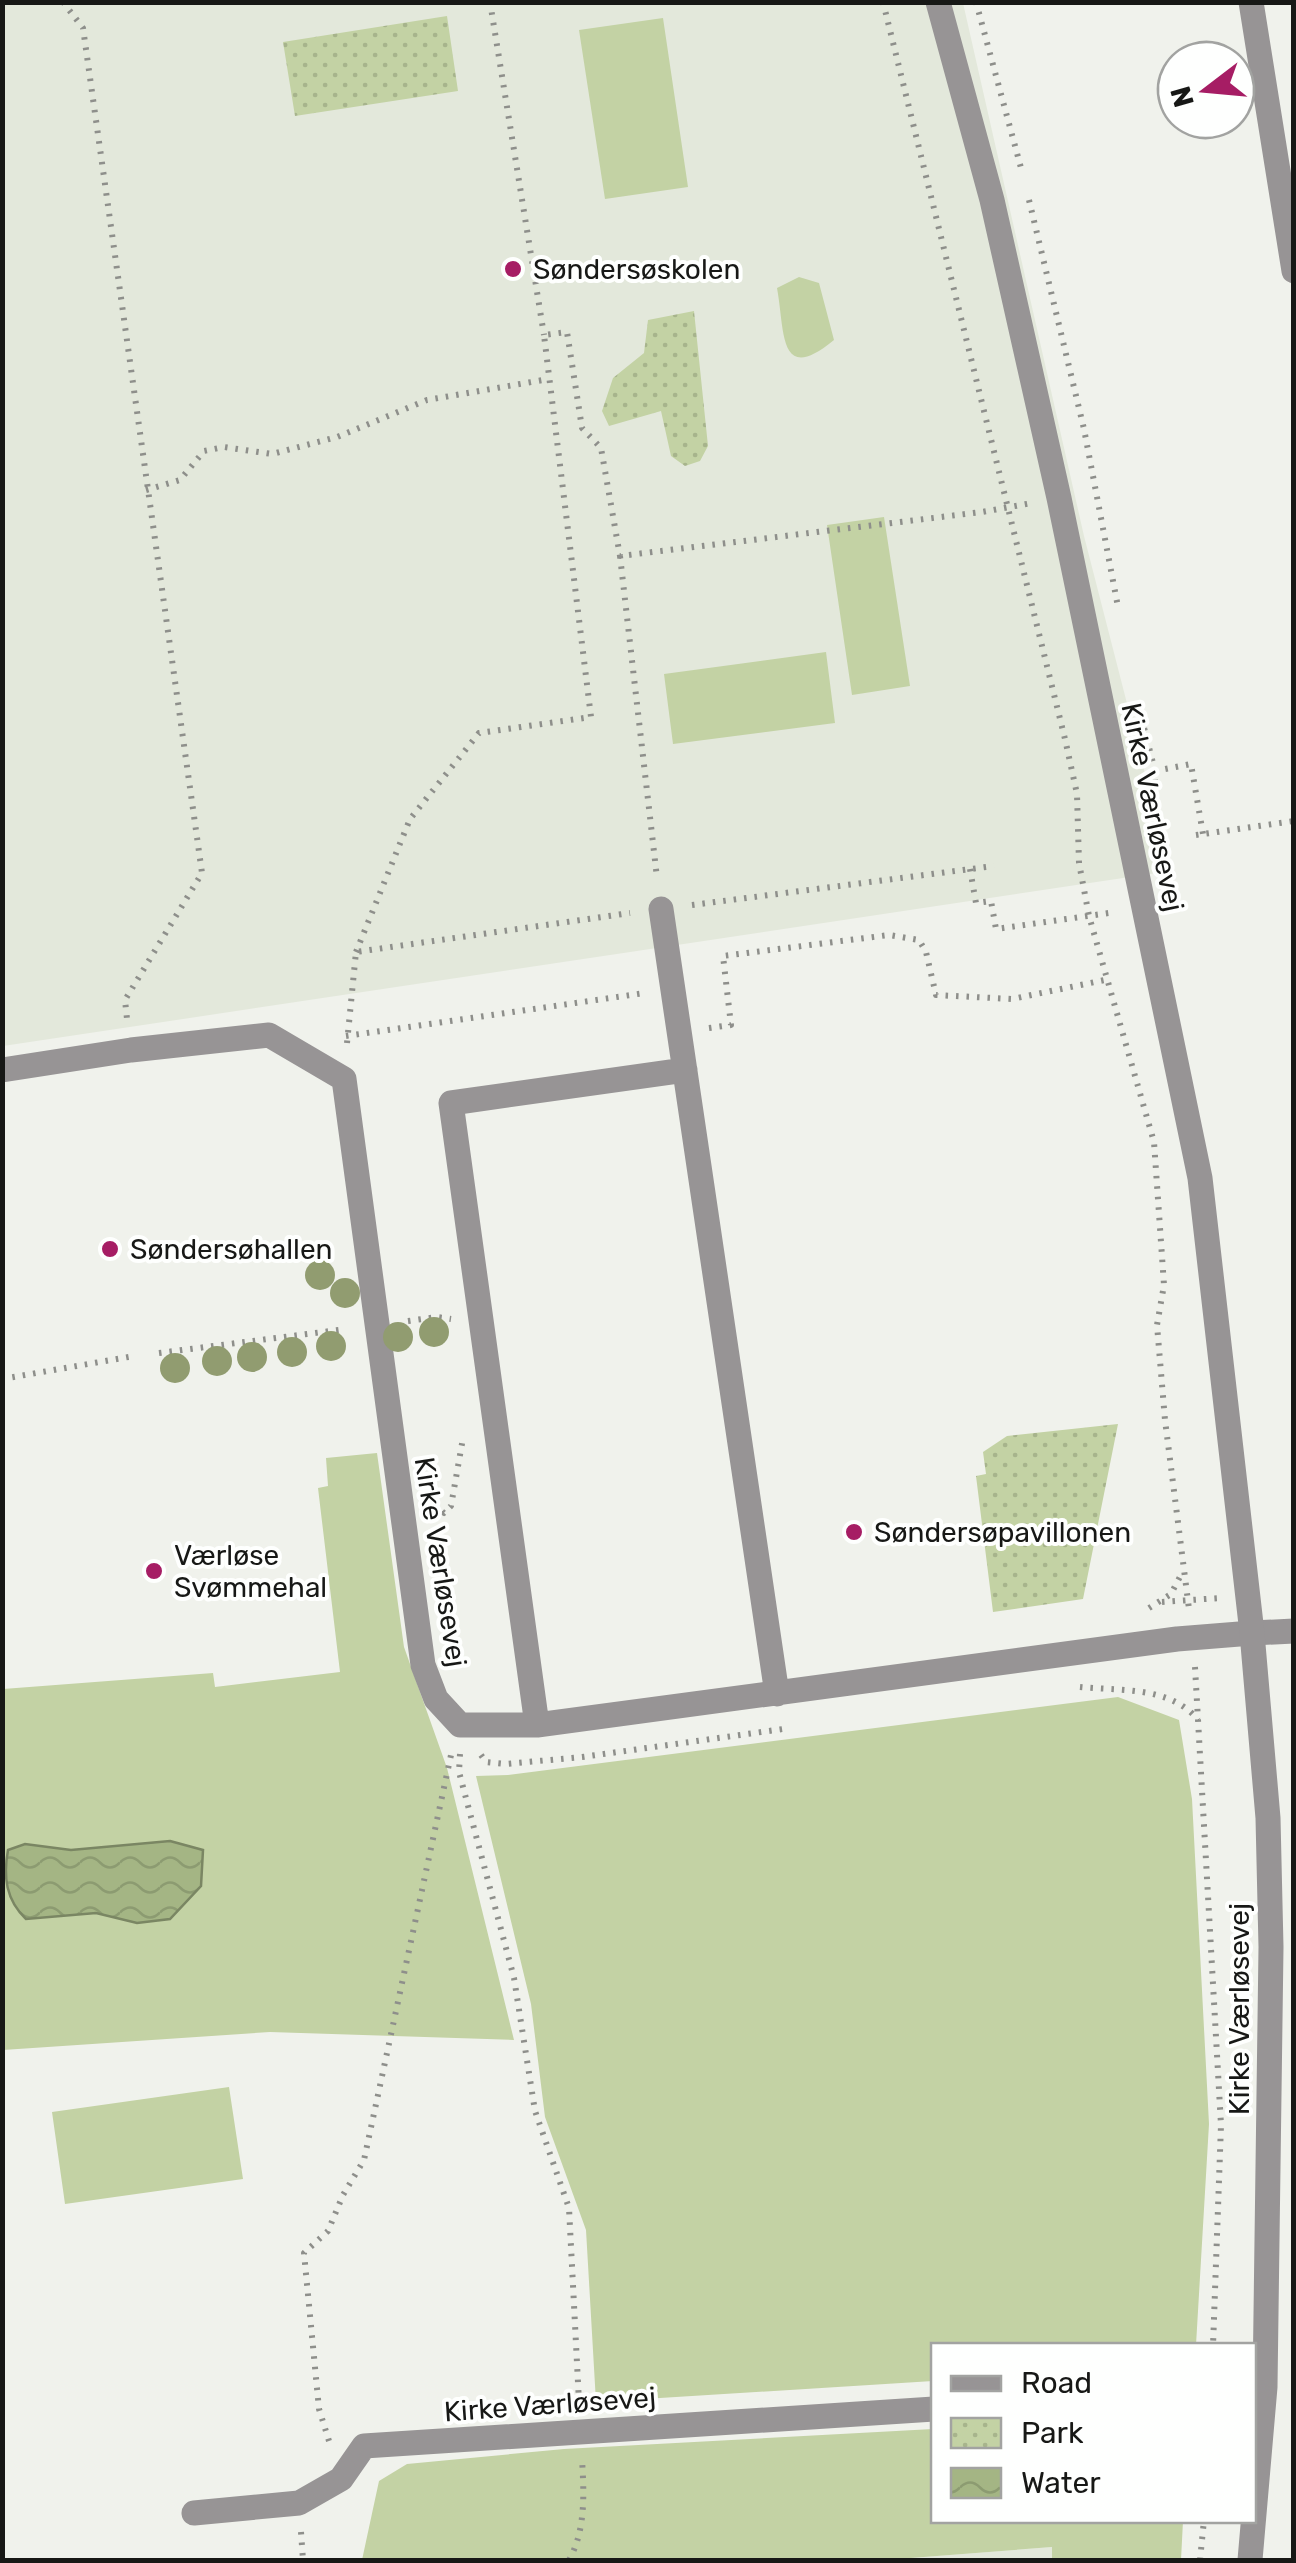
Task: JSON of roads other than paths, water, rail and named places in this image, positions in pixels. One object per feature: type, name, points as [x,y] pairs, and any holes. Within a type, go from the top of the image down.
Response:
[{"type":"street","name":"Kirke Værløsevej","points":[[938,2],[992,200],[1059,498],[1200,1178],[1252,1633],[1268,1818],[1271,1948],[1256,2445]]},
{"type":"street","points":[[1251,2],[1294,270]]},
{"type":"street","points":[[660,909],[777,1694]]},
{"type":"street","name":"Kirke Værløsevej","points":[[2,1070],[131,1050],[269,1035],[344,1079],[384,1324],[422,1665],[436,1699],[460,1725],[537,1725]]},
{"type":"street","points":[[685,1070],[451,1103],[537,1725],[1178,1640],[1294,1631]]},
{"type":"street","name":"Kirke Værløsevej","points":[[194,2513],[299,2503],[341,2479],[364,2446],[931,2409]]},
{"type":"street","name":"Kirke Værløsevej","points":[[1250,2560],[1252,2523]]},
{"type":"water","points":[[170,1841],[203,1850],[201,1886],[170,1919],[137,1923],[96,1913],[26,1919],[10,1896],[6,1879],[8,1850],[25,1844],[71,1850]]},
{"type":"place","name":"Søndersøskolen","points":[[513,269]]},
{"type":"place","name":"Søndersøhallen","points":[[110,1249]]},
{"type":"place","name":"Søndersøpavillonen","points":[[854,1532]]},
{"type":"place","name":"Værløse Svømmehal","points":[[154,1571]]}]
